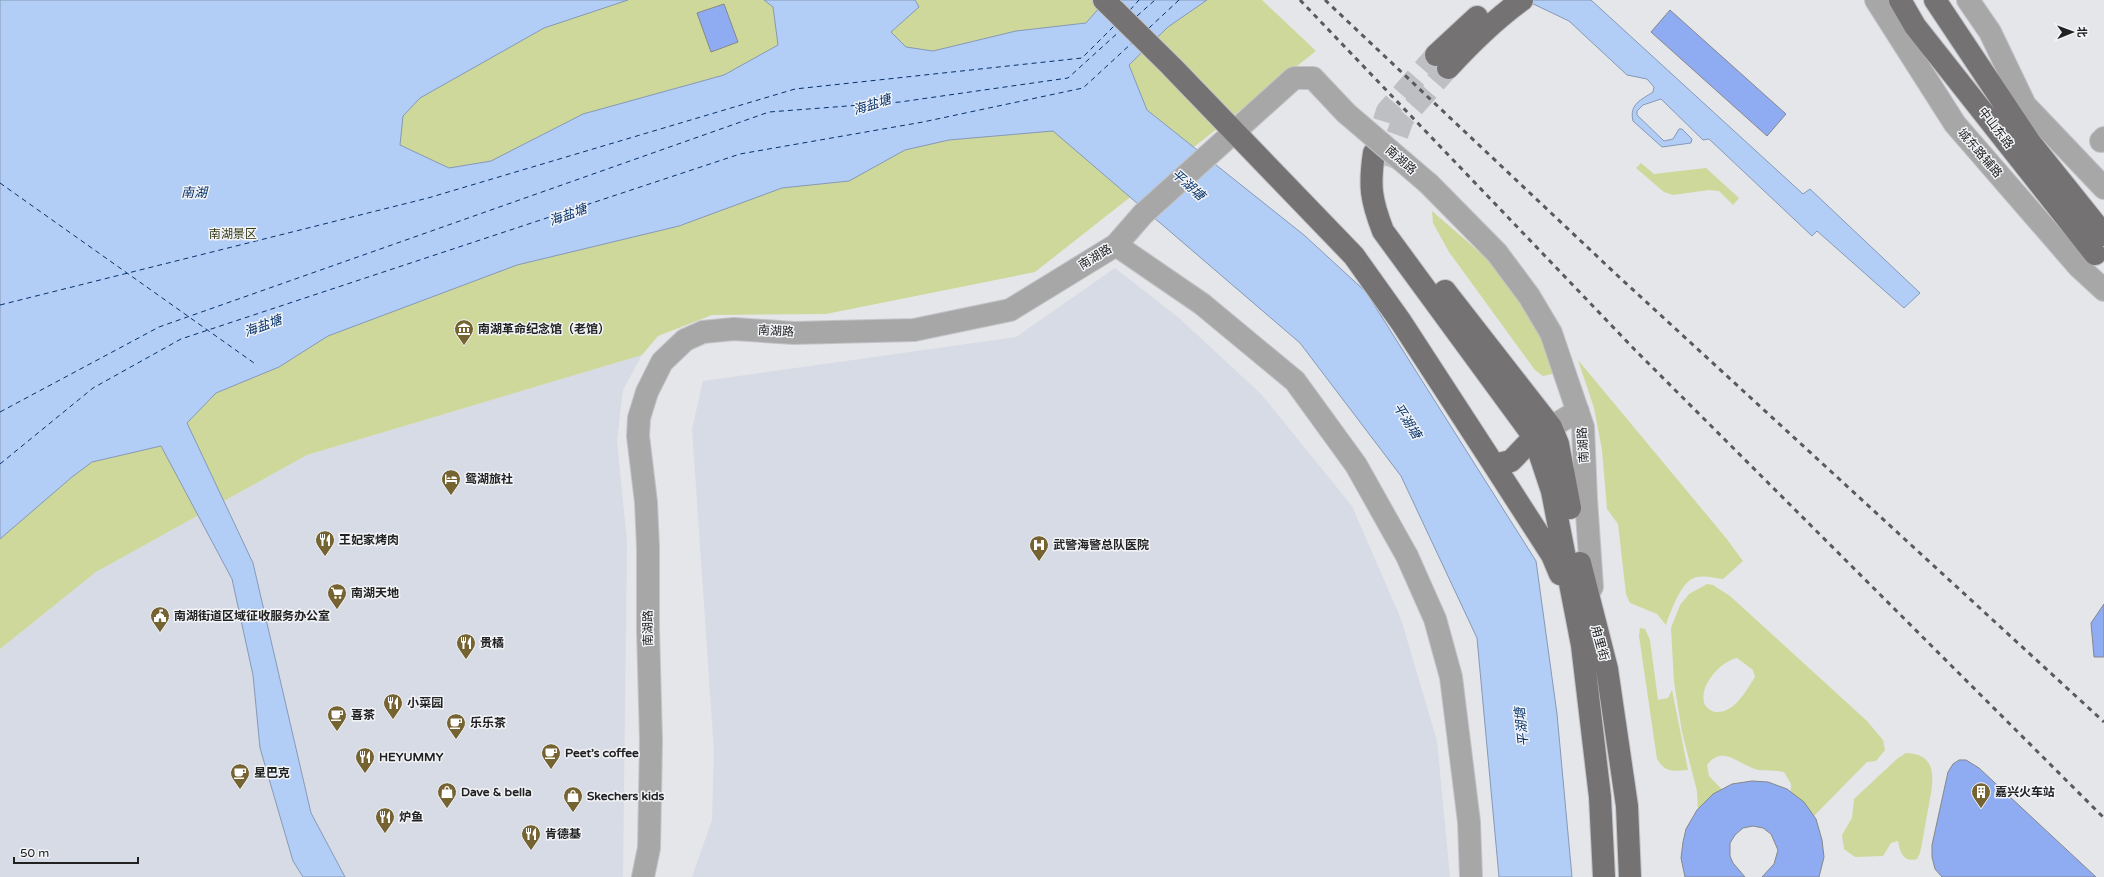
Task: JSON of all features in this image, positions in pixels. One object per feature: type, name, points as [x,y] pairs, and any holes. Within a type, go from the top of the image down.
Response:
[{"type":"main road","points":[[1104,0],[1171,66],[1354,256],[1401,322],[1552,555],[1574,604]]},
{"type":"main road","points":[[1498,0],[1442,62],[1522,0]]},
{"type":"main road","name":"中山东路","points":[[1900,0],[1915,26],[2100,245]]},
{"type":"main road","name":"中山东路","points":[[1935,0],[2100,245]]},
{"type":"main road","points":[[1380,160],[1385,190],[1401,233],[1542,426],[1552,491],[1574,604]]},
{"type":"main road","points":[[1494,465],[1511,462],[1542,426]]},
{"type":"main road","name":"甪里街","points":[[1542,426],[1558,444],[1581,570],[1607,668],[1627,806],[1630,877]]},
{"type":"main road","name":"甪里街","points":[[1574,604],[1582,645],[1593,727],[1600,797],[1604,877]]},
{"type":"street","name":"城东路辅路","points":[[1876,0],[1955,124],[2079,267],[2104,290]]},
{"type":"street","points":[[1968,0],[1990,32],[2025,105],[2104,188]]},
{"type":"street","name":"南湖路","points":[[643,877],[649,848],[651,741],[648,629],[648,547],[646,502],[638,436],[639,418],[648,392],[662,362],[685,340],[703,332],[734,329],[794,333],[914,330],[1010,310],[1116,245],[1143,214],[1233,131],[1294,78],[1313,78],[1346,113],[1429,184],[1497,253],[1530,296],[1551,333],[1583,427],[1590,576],[1607,668]]},
{"type":"street","points":[[1116,245],[1202,304],[1295,381],[1356,465],[1400,543],[1435,619],[1451,677],[1468,822],[1471,877]]},
{"type":"street","points":[[1542,426],[1578,411]]},
{"type":"shaded area","name":"武警海警总队医院","points":[[1115,268],[1179,318],[1261,394],[1352,506],[1401,619],[1437,741],[1450,877],[692,877],[712,820],[714,751],[692,429],[703,381],[1016,337]]},
{"type":"shaded area","name":"南湖天地","points":[[642,355],[623,390],[617,441],[627,542],[623,877],[0,877],[0,649],[96,572],[307,455]]},
{"type":"green space","name":"南湖景区","points":[[0,0],[1262,0],[1316,51],[1035,272],[826,314],[712,315],[658,336],[642,355],[307,455],[96,572],[0,649]]},
{"type":"green space","points":[[1641,163],[1654,174],[1706,168],[1739,198],[1733,205],[1719,191],[1709,190],[1673,195],[1664,192],[1636,168]]},
{"type":"green space","points":[[1432,211],[1492,263],[1541,333],[1554,361],[1552,374],[1543,376],[1535,370],[1449,252],[1433,223]]},
{"type":"green space","points":[[1578,360],[1726,538],[1743,561],[1723,579],[1699,577],[1688,582],[1683,587],[1676,600],[1666,625],[1657,614],[1630,603],[1626,594],[1618,524],[1607,509],[1602,450],[1594,408]]},
{"type":"green space","points":[[1707,584],[1713,585],[1730,596],[1867,721],[1883,740],[1885,750],[1876,761],[1867,762],[1811,819],[1790,803],[1791,784],[1784,772],[1759,770],[1732,758],[1720,756],[1713,759],[1707,765],[1709,776],[1734,802],[1699,830],[1697,791],[1682,732],[1674,682],[1671,628],[1680,605],[1689,594]],"holes":[[[1737,658],[1753,670],[1755,677],[1734,705],[1722,712],[1715,712],[1705,705],[1703,698],[1707,683],[1724,664]]]},
{"type":"green space","points":[[1640,628],[1645,629],[1650,640],[1658,700],[1668,698],[1672,690],[1688,770],[1678,771],[1667,769],[1660,764],[1657,759],[1639,636]]},
{"type":"green space","points":[[1906,753],[1917,755],[1925,759],[1930,765],[1932,773],[1931,791],[1920,853],[1917,859],[1912,860],[1905,858],[1901,853],[1898,841],[1891,843],[1883,856],[1855,857],[1844,849],[1842,835],[1852,818],[1854,799],[1898,758]]},
{"type":"water","name":"南湖","points":[[0,0],[628,0],[544,28],[420,98],[403,116],[400,145],[449,168],[491,161],[583,114],[724,75],[778,45],[773,7],[764,0],[915,0],[919,7],[891,32],[906,47],[933,51],[1016,31],[1086,23],[1106,0],[1207,0],[1168,27],[1129,65],[1147,110],[1304,235],[1366,292],[1536,561],[1557,714],[1572,877],[1499,877],[1477,638],[1401,476],[1300,343],[1053,131],[949,140],[905,150],[849,181],[782,188],[679,226],[517,265],[328,336],[279,367],[216,393],[187,423],[253,563],[311,813],[345,877],[303,877],[293,861],[260,748],[253,675],[232,579],[161,446],[92,462],[72,477],[0,539]]},
{"type":"water","points":[[1525,0],[1591,0],[1803,194],[1810,189],[1920,293],[1904,308],[1817,231],[1812,236],[1709,139],[1703,140],[1661,99],[1643,105],[1637,111],[1637,115],[1664,141],[1673,139],[1679,129],[1682,129],[1692,139],[1691,143],[1662,147],[1633,121],[1632,115],[1634,106],[1640,100],[1653,92],[1654,87],[1647,79],[1627,75],[1569,21]]},
{"type":"building","points":[[724,4],[738,42],[711,52],[697,13]]},
{"type":"building","points":[[1670,10],[1786,114],[1767,136],[1651,32]]},
{"type":"building","points":[[2104,604],[2104,657],[2094,657],[2091,623]]},
{"type":"building","name":"嘉兴火车站","points":[[1959,760],[1966,760],[1979,768],[2096,877],[1942,877],[1935,869],[1932,857],[1932,845],[1948,772],[1953,764]]},
{"type":"building","points":[[1752,781],[1768,782],[1787,789],[1804,802],[1816,819],[1822,840],[1824,857],[1819,877],[1762,877],[1774,864],[1778,850],[1771,834],[1763,828],[1753,826],[1743,828],[1735,835],[1730,843],[1730,856],[1733,863],[1745,877],[1685,877],[1681,858],[1683,842],[1686,829],[1697,810],[1713,794],[1732,784]]},
{"type":"ferry route","points":[[1130,10],[1139,0]]},
{"type":"ferry route","points":[[1137,16],[1155,0]]},
{"type":"ferry route","points":[[1149,28],[1179,0]]},
{"type":"ferry route","points":[[0,305],[428,198],[795,89],[1082,58],[1115,25]]},
{"type":"ferry route","points":[[0,412],[159,327],[769,112],[900,102],[1068,78],[1121,30]]},
{"type":"ferry route","points":[[0,464],[93,388],[181,339],[740,154],[923,122],[1083,88],[1133,42]]},
{"type":"ferry route","points":[[0,183],[254,363]]},
{"type":"tunnel","points":[[1374,153],[1387,111],[1436,55]]},
{"type":"tunnel","points":[[1386,166],[1403,119],[1448,68]]},
{"type":"railway","points":[[1300,0],[1635,350],[2104,818]]},
{"type":"railway","points":[[1325,0],[1618,276],[2104,722]]},
{"type":"place","name":"南湖革命纪念馆（老馆）","points":[[464,346]]},
{"type":"place","name":"鸳湖旅社","points":[[451,496]]},
{"type":"place","name":"王妃家烤肉","points":[[325,557]]},
{"type":"place","name":"武警海警总队医院","points":[[1039,562]]},
{"type":"place","name":"南湖天地","points":[[337,610]]},
{"type":"place","name":"南湖街道区域征收服务办公室","points":[[160,633]]},
{"type":"place","name":"贵橘","points":[[466,660]]},
{"type":"place","name":"小菜园","points":[[393,720]]},
{"type":"place","name":"喜茶","points":[[337,732]]},
{"type":"place","name":"乐乐茶","points":[[456,740]]},
{"type":"place","name":"Peet’s coffee","points":[[551,770]]},
{"type":"place","name":"HEYUMMY","points":[[365,774]]},
{"type":"place","name":"星巴克","points":[[240,790]]},
{"type":"place","name":"Dave & bella","points":[[447,809]]},
{"type":"place","name":"嘉兴火车站","points":[[1981,809]]},
{"type":"place","name":"Skechers kids","points":[[573,813]]},
{"type":"place","name":"炉鱼","points":[[385,834]]},
{"type":"place","name":"肯德基","points":[[531,851]]},
{"type":"water label","name":"海盐塘","points":[[872,105]]},
{"type":"water label","name":"平湖塘","points":[[1188,185]]},
{"type":"water label","name":"海盐塘","points":[[568,215]]},
{"type":"water label","name":"海盐塘","points":[[263,326]]},
{"type":"water label","name":"平湖塘","points":[[1407,421]]},
{"type":"water label","name":"平湖塘","points":[[1522,727]]}]
